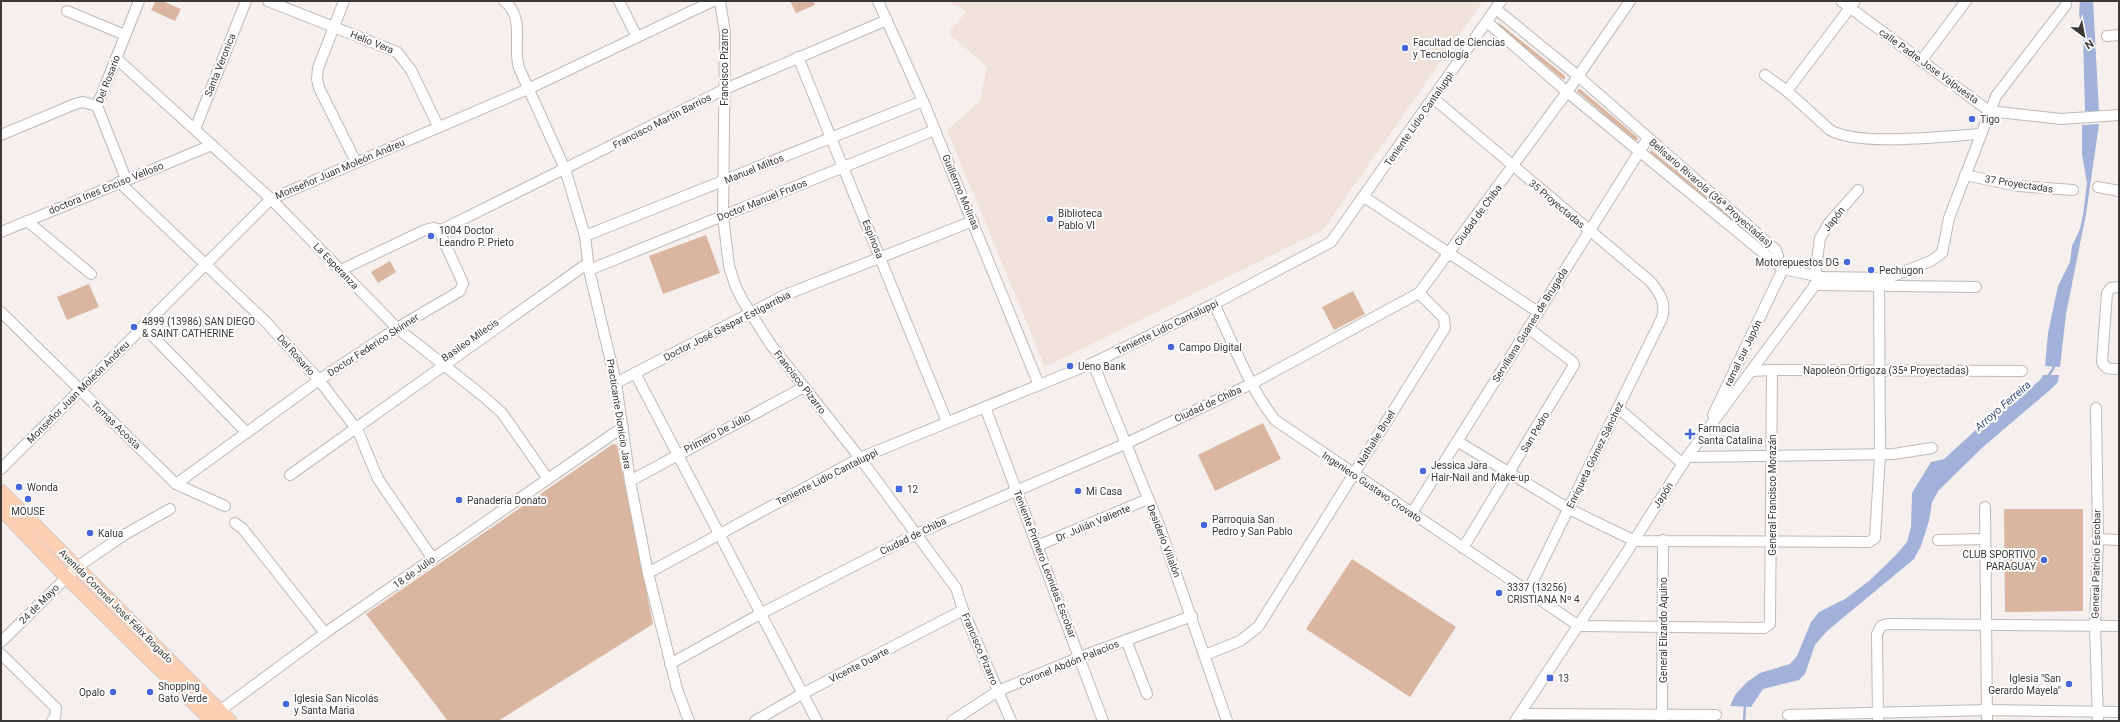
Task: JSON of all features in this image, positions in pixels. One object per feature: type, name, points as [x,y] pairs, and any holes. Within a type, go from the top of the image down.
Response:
[{"type":"main road","name":"Avenida Coronel José Félix Bogado","points":[[1,491],[77,567],[212,717]]},
{"type":"main road","name":"Avenida Coronel José Félix Bogado","points":[[1,509],[66,577],[212,717],[230,721]]},
{"type":"street","name":"Del Rosario","points":[[138,1],[97,106],[123,181],[264,321],[319,380],[354,426],[378,479],[433,559]]},
{"type":"street","name":"Santa Veronica","points":[[195,129],[246,1]]},
{"type":"street","name":"Helio Vera","points":[[268,1],[397,52],[411,70],[438,126]]},
{"type":"street","points":[[344,1],[318,68],[316,79],[319,88],[356,162]]},
{"type":"street","name":"Practicante Dionicio Jara","points":[[504,1],[515,13],[518,25],[516,57],[528,89],[565,169],[585,236],[588,263],[616,383],[630,481],[648,573],[676,689],[689,721]]},
{"type":"street","points":[[619,1],[637,37]]},
{"type":"street","name":"Monseñor Juan Moleón Andreu","points":[[1,469],[205,263],[271,199],[438,126],[528,89],[713,1]]},
{"type":"street","name":"Francisco Pizarro","points":[[720,1],[725,33],[724,181],[722,216],[729,266],[735,285],[771,345],[860,458],[956,588],[963,610],[1011,721]]},
{"type":"street","name":"Guillermo Molinas","points":[[878,1],[923,101],[1039,385]]},
{"type":"street","name":"Ciudad de Chiba","points":[[670,664],[760,614],[916,534],[1017,489],[1125,444],[1252,383],[1420,293],[1567,92],[1630,1]]},
{"type":"street","name":"calle Padre Jose Valpuesta","points":[[1840,1],[1852,4],[1921,61],[1989,111],[2061,119],[2115,115]]},
{"type":"street","points":[[1921,61],[1966,1]]},
{"type":"street","points":[[1787,91],[1852,4]]},
{"type":"street","name":"Belisario Rivarola (36ª Proyectadas)","points":[[1498,5],[1776,250],[1779,265]]},
{"type":"street","name":"Teniente Lidio Cantaluppi","points":[[648,573],[860,458],[1093,363],[1214,304],[1331,242],[1498,5]]},
{"type":"street","points":[[1882,280],[1931,261],[1942,253],[1949,218],[1996,96],[2066,5]]},
{"type":"street","points":[[67,11],[125,35]]},
{"type":"street","name":"Francisco Martín Barrios","points":[[441,230],[725,89],[887,20]]},
{"type":"street","name":"Belisario Rivarola (36ª Proyectadas)","points":[[1487,22],[1567,92],[1639,149],[1779,265]]},
{"type":"street","points":[[2107,36],[2119,35]]},
{"type":"street","name":"Espinosa","points":[[798,57],[947,422]]},
{"type":"street","name":"La Esperanza","points":[[116,58],[271,199],[398,328],[484,396],[502,413],[548,478]]},
{"type":"street","points":[[1765,75],[1787,91],[1830,130],[1852,138],[1884,139],[1981,134]]},
{"type":"street","name":"35 Proyectadas","points":[[1433,98],[1512,167],[1651,282],[1661,295],[1665,307],[1662,318]]},
{"type":"street","name":"Manuel Miltos","points":[[585,236],[923,101]]},
{"type":"street","points":[[1,135],[75,104],[83,102],[97,106]]},
{"type":"street","name":"Doctor Manuel Frutos","points":[[588,263],[722,216],[935,130]]},
{"type":"street","name":"Serviliana Guanes de Brugada","points":[[1412,513],[1639,149],[1648,138]]},
{"type":"street","name":"doctora Ines Enciso Velloso","points":[[2,230],[212,145]]},
{"type":"street","name":"37 Proyectadas","points":[[1965,175],[2018,186],[2073,190]]},
{"type":"street","points":[[2098,187],[2119,191]]},
{"type":"street","name":"Japón","points":[[1518,717],[1635,541],[1685,460],[1817,279],[1820,238],[1829,223],[1858,190]]},
{"type":"street","points":[[1364,196],[1538,312]]},
{"type":"street","points":[[27,221],[92,274]]},
{"type":"street","name":"Doctor José Gaspar Estigarribia","points":[[616,383],[785,295],[973,221]]},
{"type":"street","points":[[341,270],[425,230],[434,228],[441,230]]},
{"type":"street","name":"Doctor Federico Skinner","points":[[176,484],[247,434],[319,380],[398,328],[460,291],[462,282],[441,235],[441,230]]},
{"type":"street","name":"Basileo Milecis","points":[[290,475],[354,426],[588,263]]},
{"type":"street","points":[[1779,265],[1817,279],[1882,280],[1976,287]]},
{"type":"street","name":"ramal sur Japón","points":[[1703,436],[1779,265]]},
{"type":"street","points":[[1457,441],[1509,474],[1569,509],[1635,541],[1869,542],[1874,538],[1880,455],[1879,370],[1882,280]]},
{"type":"street","points":[[2119,287],[2114,287],[2108,290],[2102,362],[2105,367],[2119,369]]},
{"type":"street","name":"Nathalie Bruel","points":[[1205,655],[1240,641],[1258,627],[1445,328],[1444,318],[1420,293]]},
{"type":"street","name":"Ingeniero Gustavo Crovato","points":[[1214,304],[1252,383],[1267,410],[1275,420],[1579,626]]},
{"type":"street","name":"Tomas Acosta","points":[[1,312],[176,484],[225,506]]},
{"type":"street","name":"Enriqueta Gómez Sánchez","points":[[1528,591],[1662,318]]},
{"type":"street","points":[[142,326],[247,434]]},
{"type":"street","name":"San Pedro","points":[[1463,548],[1574,366],[1572,362],[1528,328]]},
{"type":"street","name":"Desiderio Villalón","points":[[1093,363],[1148,499],[1192,616],[1227,721]]},
{"type":"street","name":"General Francisco Morazán","points":[[1662,626],[1764,628],[1770,624],[1772,370]]},
{"type":"street","name":"Napoleón Ortigoza (35ª Proyectadas)","points":[[1751,371],[2022,371]]},
{"type":"street","points":[[635,374],[817,721]]},
{"type":"street","name":"Primero De Julio","points":[[630,481],[804,387]]},
{"type":"street","name":"Teniente Primero Leonidas Escobar","points":[[985,407],[1080,656],[1103,721]]},
{"type":"street","points":[[1618,408],[1685,460],[1772,456],[1880,455],[1932,448]]},
{"type":"street","name":"General Patricio Escobar","points":[[2096,408],[2098,539],[2095,626],[2098,716]]},
{"type":"street","name":"18 de Julio","points":[[212,717],[325,633],[623,427]]},
{"type":"street","name":"Dr. Julián Valiente","points":[[1037,546],[1148,499]]},
{"type":"street","points":[[1985,507],[1986,721]]},
{"type":"street","points":[[77,567],[124,535],[170,509]]},
{"type":"street","points":[[235,523],[242,528],[278,572],[325,633]]},
{"type":"street","points":[[1938,540],[1985,539]]},
{"type":"street","points":[[2098,539],[2119,540]]},
{"type":"street","name":"General Elizardo Aquino","points":[[1662,717],[1663,540]]},
{"type":"street","name":"24 de Mayo","points":[[1,642],[77,567]]},
{"type":"street","name":"Vicente Duarte","points":[[755,721],[802,694],[963,610]]},
{"type":"street","name":"Coronel Abdón Palacios","points":[[952,721],[998,692],[1080,656],[1192,616]]},
{"type":"street","points":[[1878,717],[1877,634],[1880,628],[1888,624],[2119,626]]},
{"type":"street","points":[[1579,626],[1662,626]]},
{"type":"street","points":[[1126,640],[1147,694]]},
{"type":"street","points":[[1,654],[56,708],[54,719]]},
{"type":"street","points":[[1788,714],[1878,717],[1987,710],[2098,716],[2119,712]]},
{"type":"street","points":[[1518,717],[1662,717],[1716,715]]},
{"type":"shaded area","points":[[156,1],[162,1],[181,9],[175,21],[151,10]]},
{"type":"shaded area","points":[[790,1],[813,1],[815,5],[796,13]]},
{"type":"shaded area","points":[[949,1],[1483,1],[1323,230],[1045,367],[947,130],[980,101],[987,67],[948,33],[966,12]]},
{"type":"shaded area","points":[[1499,23],[1565,76],[1565,79],[1562,79],[1499,26]]},
{"type":"shaded area","points":[[1580,89],[1637,137],[1638,140],[1634,140],[1578,92],[1577,90]]},
{"type":"shaded area","points":[[1651,150],[1775,253],[1772,256],[1650,153]]},
{"type":"shaded area","points":[[706,235],[720,273],[663,294],[649,256]]},
{"type":"shaded area","points":[[390,261],[396,272],[378,283],[371,272]]},
{"type":"shaded area","points":[[89,284],[99,307],[67,320],[57,297]]},
{"type":"shaded area","points":[[1353,291],[1365,314],[1334,330],[1322,307]]},
{"type":"shaded area","points":[[1263,423],[1281,459],[1215,491],[1198,455]]},
{"type":"shaded area","points":[[613,444],[617,445],[653,624],[498,721],[448,721],[366,614]]},
{"type":"shaded area","name":"CLUB SPORTIVO PARAGUAY","points":[[2004,509],[2083,509],[2083,611],[2005,612]]},
{"type":"shaded area","points":[[1352,559],[1456,627],[1410,697],[1306,629]]},
{"type":"water","points":[[2080,1],[2093,1],[2099,111],[2085,111],[2083,36],[2079,14]]},
{"type":"water","points":[[2099,124],[2086,214],[2066,314],[2060,367],[2045,366],[2048,333],[2058,286],[2070,262],[2072,246],[2080,229],[2083,215],[2087,183],[2082,154],[2082,125]]},
{"type":"water","points":[[2043,375],[2059,375],[2058,382],[1983,447],[1939,490],[1932,502],[1929,521],[1921,546],[1914,559],[1827,631],[1815,645],[1805,674],[1799,680],[1763,689],[1751,707],[1730,706],[1735,695],[1747,682],[1760,673],[1790,664],[1797,656],[1811,622],[1819,612],[1845,599],[1869,581],[1907,542],[1911,527],[1912,493],[1931,462],[1944,459],[1978,428],[1995,418],[2040,380]]},
{"type":"waterway","name":"Arroyo Ferreira","points":[[2047,378],[2054,365]]},
{"type":"waterway","name":"Arroyo Ferreira","points":[[1744,721],[1745,705]]},
{"type":"place","name":"Facultad de Ciencias y Tecnología","points":[[1405,48]]},
{"type":"place","name":"Tigo","points":[[1972,119]]},
{"type":"place","name":"Biblioteca Pablo VI","points":[[1050,219]]},
{"type":"place","name":"1004 Doctor Leandro P. Prieto","points":[[431,236]]},
{"type":"place","name":"Motorepuestos DG","points":[[1847,262]]},
{"type":"place","name":"Pechugon","points":[[1871,270]]},
{"type":"place","name":"4899 (13986) SAN DIEGO & SAINT CATHERINE","points":[[134,327]]},
{"type":"place","name":"Campo Digital","points":[[1171,347]]},
{"type":"place","name":"Ueno Bank","points":[[1070,366]]},
{"type":"place","name":"Farmacia Santa Catalina","points":[[1690,434]]},
{"type":"place","name":"Jessica Jara Hair-Nail and Make-up","points":[[1423,471]]},
{"type":"place","name":"Wonda","points":[[19,487]]},
{"type":"place","name":"12","points":[[899,489]]},
{"type":"place","name":"Mi Casa","points":[[1078,491]]},
{"type":"place","name":"MOUSE","points":[[28,499]]},
{"type":"place","name":"Panadería Donato","points":[[459,500]]},
{"type":"place","name":"Parroquia San Pedro y San Pablo","points":[[1204,525]]},
{"type":"place","name":"Kalua","points":[[90,533]]},
{"type":"place","name":"CLUB SPORTIVO PARAGUAY","points":[[2044,560]]},
{"type":"place","name":"3337 (13256) CRISTIANA Nº 4","points":[[1499,593]]},
{"type":"place","name":"13","points":[[1550,678]]},
{"type":"place","name":"Iglesia \"San Gerardo Mayela\"","points":[[2069,684]]},
{"type":"place","name":"Opalo","points":[[113,692]]},
{"type":"place","name":"Shopping Gato Verde","points":[[150,692]]},
{"type":"place","name":"Iglesia San Nicolás y Santa Maria","points":[[286,704]]}]
